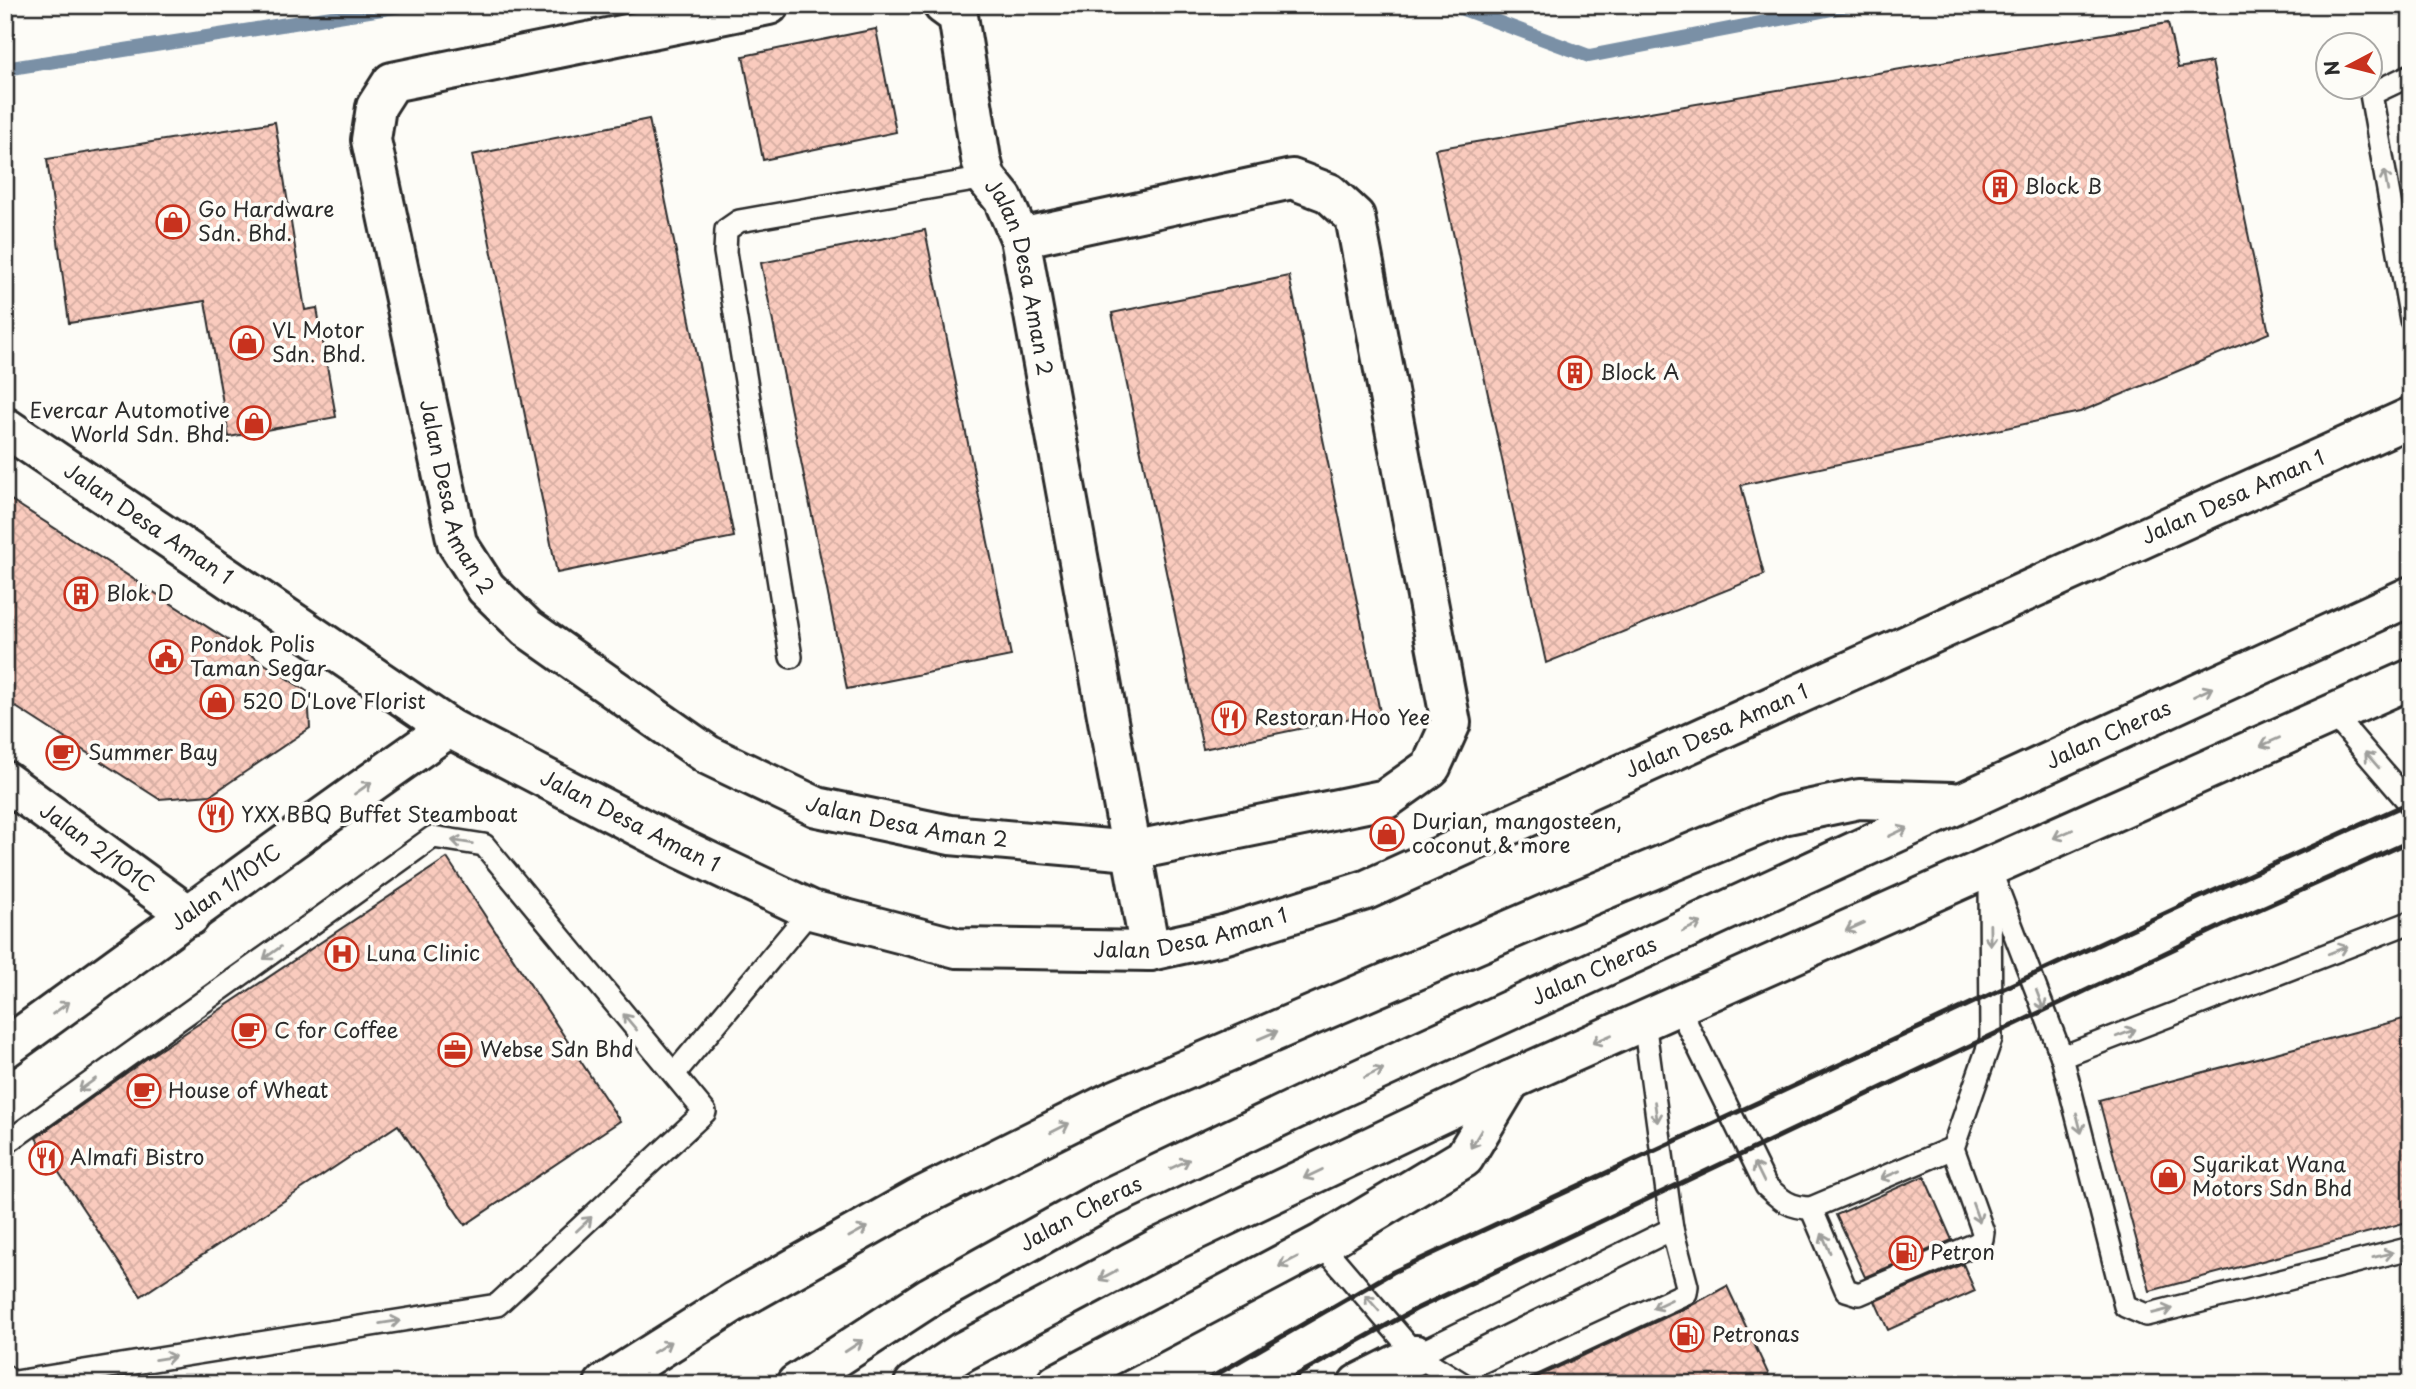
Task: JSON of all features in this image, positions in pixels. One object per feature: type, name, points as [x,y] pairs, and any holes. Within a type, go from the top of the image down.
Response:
[{"type":"main road","name":"Jalan Desa Aman 2","points":[[769,5],[392,82],[376,107],[371,140],[457,543],[486,588],[527,628],[708,755],[817,807],[950,835],[1131,851]]},
{"type":"main road","name":"Jalan Desa Aman 2","points":[[943,5],[958,16],[986,178],[1003,199],[1020,238],[1150,951]]},
{"type":"main road","points":[[1020,238],[1292,179],[1329,193],[1355,217],[1451,723],[1431,767],[1386,799],[1131,851]]},
{"type":"main road","name":"Jalan Desa Aman 1","points":[[5,427],[449,728],[680,848],[811,910],[957,948],[1150,951],[1223,934],[1366,890],[2411,417]]},
{"type":"main road","name":"Jalan Cheras","points":[[796,1384],[931,1296],[1102,1201],[1312,1101],[2411,596]]},
{"type":"main road","points":[[914,1384],[962,1352],[1158,1248],[1511,1080],[2411,680]]},
{"type":"main road","name":"Jalan 1/101C","points":[[5,1048],[190,916],[305,829],[449,728]]},
{"type":"main road","name":"Jalan 2/101C","points":[[5,781],[190,916]]},
{"type":"main road","points":[[604,1384],[734,1302],[917,1199],[1099,1108],[1565,906],[1783,815],[1859,799],[1963,802]]},
{"type":"main road","points":[[1056,1384],[1321,1244],[1464,1158],[1511,1080]]},
{"type":"main road","points":[[1358,1384],[1416,1355]]},
{"type":"lane","points":[[2411,75],[2371,94],[2411,320]]},
{"type":"lane","points":[[791,657],[725,253],[726,230],[739,221],[986,178]]},
{"type":"lane","points":[[2333,714],[2411,805]]},
{"type":"lane","points":[[5,1144],[433,837],[484,845],[705,1112],[497,1305],[9,1383],[5,1376]]},
{"type":"lane","points":[[1989,867],[2062,1057],[2125,1306],[2146,1315],[2411,1248]]},
{"type":"lane","points":[[1811,1208],[1846,1290],[1859,1294],[1976,1244],[1982,1239],[1983,1232],[1954,1148],[1991,1039],[1989,867]]},
{"type":"lane","points":[[674,1074],[811,910]]},
{"type":"lane","points":[[2062,1057],[2411,922]]},
{"type":"lane","points":[[1661,1013],[1766,1186],[1782,1202],[1795,1208],[1811,1208],[1954,1148]]},
{"type":"lane","points":[[1490,1384],[1686,1293],[1687,1286],[1672,1228],[1661,1013]]},
{"type":"lane","points":[[1416,1355],[1672,1228]]},
{"type":"lane","points":[[1321,1244],[1416,1355],[1463,1384]]},
{"type":"building","points":[[2168,23],[2178,68],[2212,62],[2269,333],[2080,412],[1741,485],[1764,575],[1546,663],[1435,149]]},
{"type":"building","points":[[876,29],[896,132],[763,160],[743,56]]},
{"type":"building","points":[[649,119],[734,537],[557,573],[472,155]]},
{"type":"building","name":"Go Hardware Sdn. Bhd.","points":[[275,122],[305,310],[317,308],[336,417],[229,437],[205,301],[69,323],[47,159]]},
{"type":"building","points":[[925,230],[1011,656],[847,689],[761,263]]},
{"type":"building","points":[[1289,276],[1380,712],[1203,749],[1112,313]]},
{"type":"building","name":"Blok D","points":[[5,496],[308,692],[310,728],[211,795],[159,799],[5,700]]},
{"type":"building","points":[[447,858],[620,1121],[465,1225],[398,1125],[141,1296],[36,1138],[146,1059]]},
{"type":"building","points":[[2411,1017],[2411,1221],[2150,1291],[2099,1100]]},
{"type":"building","points":[[1924,1176],[1952,1240],[1865,1277],[1836,1215]]},
{"type":"building","points":[[1963,1264],[1975,1291],[1888,1330],[1875,1301]]},
{"type":"building","name":"Petronas","points":[[1727,1286],[1773,1384],[1522,1384],[1692,1305]]},
{"type":"waterway","points":[[5,69],[407,5]]},
{"type":"waterway","points":[[1452,5],[1589,56],[1853,5]]},
{"type":"railway","points":[[1200,1384],[1393,1272],[2411,802]]},
{"type":"railway","points":[[1281,1384],[1416,1309],[2224,925],[2411,841]]},
{"type":"place","name":"Block B","points":[[2000,187]]},
{"type":"place","name":"Go Hardware Sdn. Bhd.","points":[[173,222]]},
{"type":"place","name":"VL Motor Sdn. Bhd.","points":[[247,343]]},
{"type":"place","name":"Block A","points":[[1575,373]]},
{"type":"place","name":"Evercar Automotive World Sdn. Bhd.","points":[[254,423]]},
{"type":"place","name":"Blok D","points":[[81,594]]},
{"type":"place","name":"Pondok Polis Taman Segar","points":[[166,657]]},
{"type":"place","name":"520 D'Love Florist","points":[[217,702]]},
{"type":"place","name":"Restoran Hoo Yee","points":[[1229,718]]},
{"type":"place","name":"Summer Bay","points":[[63,753]]},
{"type":"place","name":"YXX BBQ Buffet Steamboat","points":[[216,815]]},
{"type":"place","name":"Durian, mangosteen, coconut & more","points":[[1387,834]]},
{"type":"place","name":"Luna Clinic","points":[[342,954]]},
{"type":"place","name":"C for Coffee","points":[[249,1031]]},
{"type":"place","name":"Webse Sdn Bhd","points":[[455,1050]]},
{"type":"place","name":"House of Wheat","points":[[144,1091]]},
{"type":"place","name":"Almafi Bistro","points":[[46,1158]]},
{"type":"place","name":"Syarikat Wana Motors Sdn Bhd","points":[[2168,1177]]},
{"type":"place","name":"Petron","points":[[1906,1253]]},
{"type":"place","name":"Petronas","points":[[1687,1335]]}]
